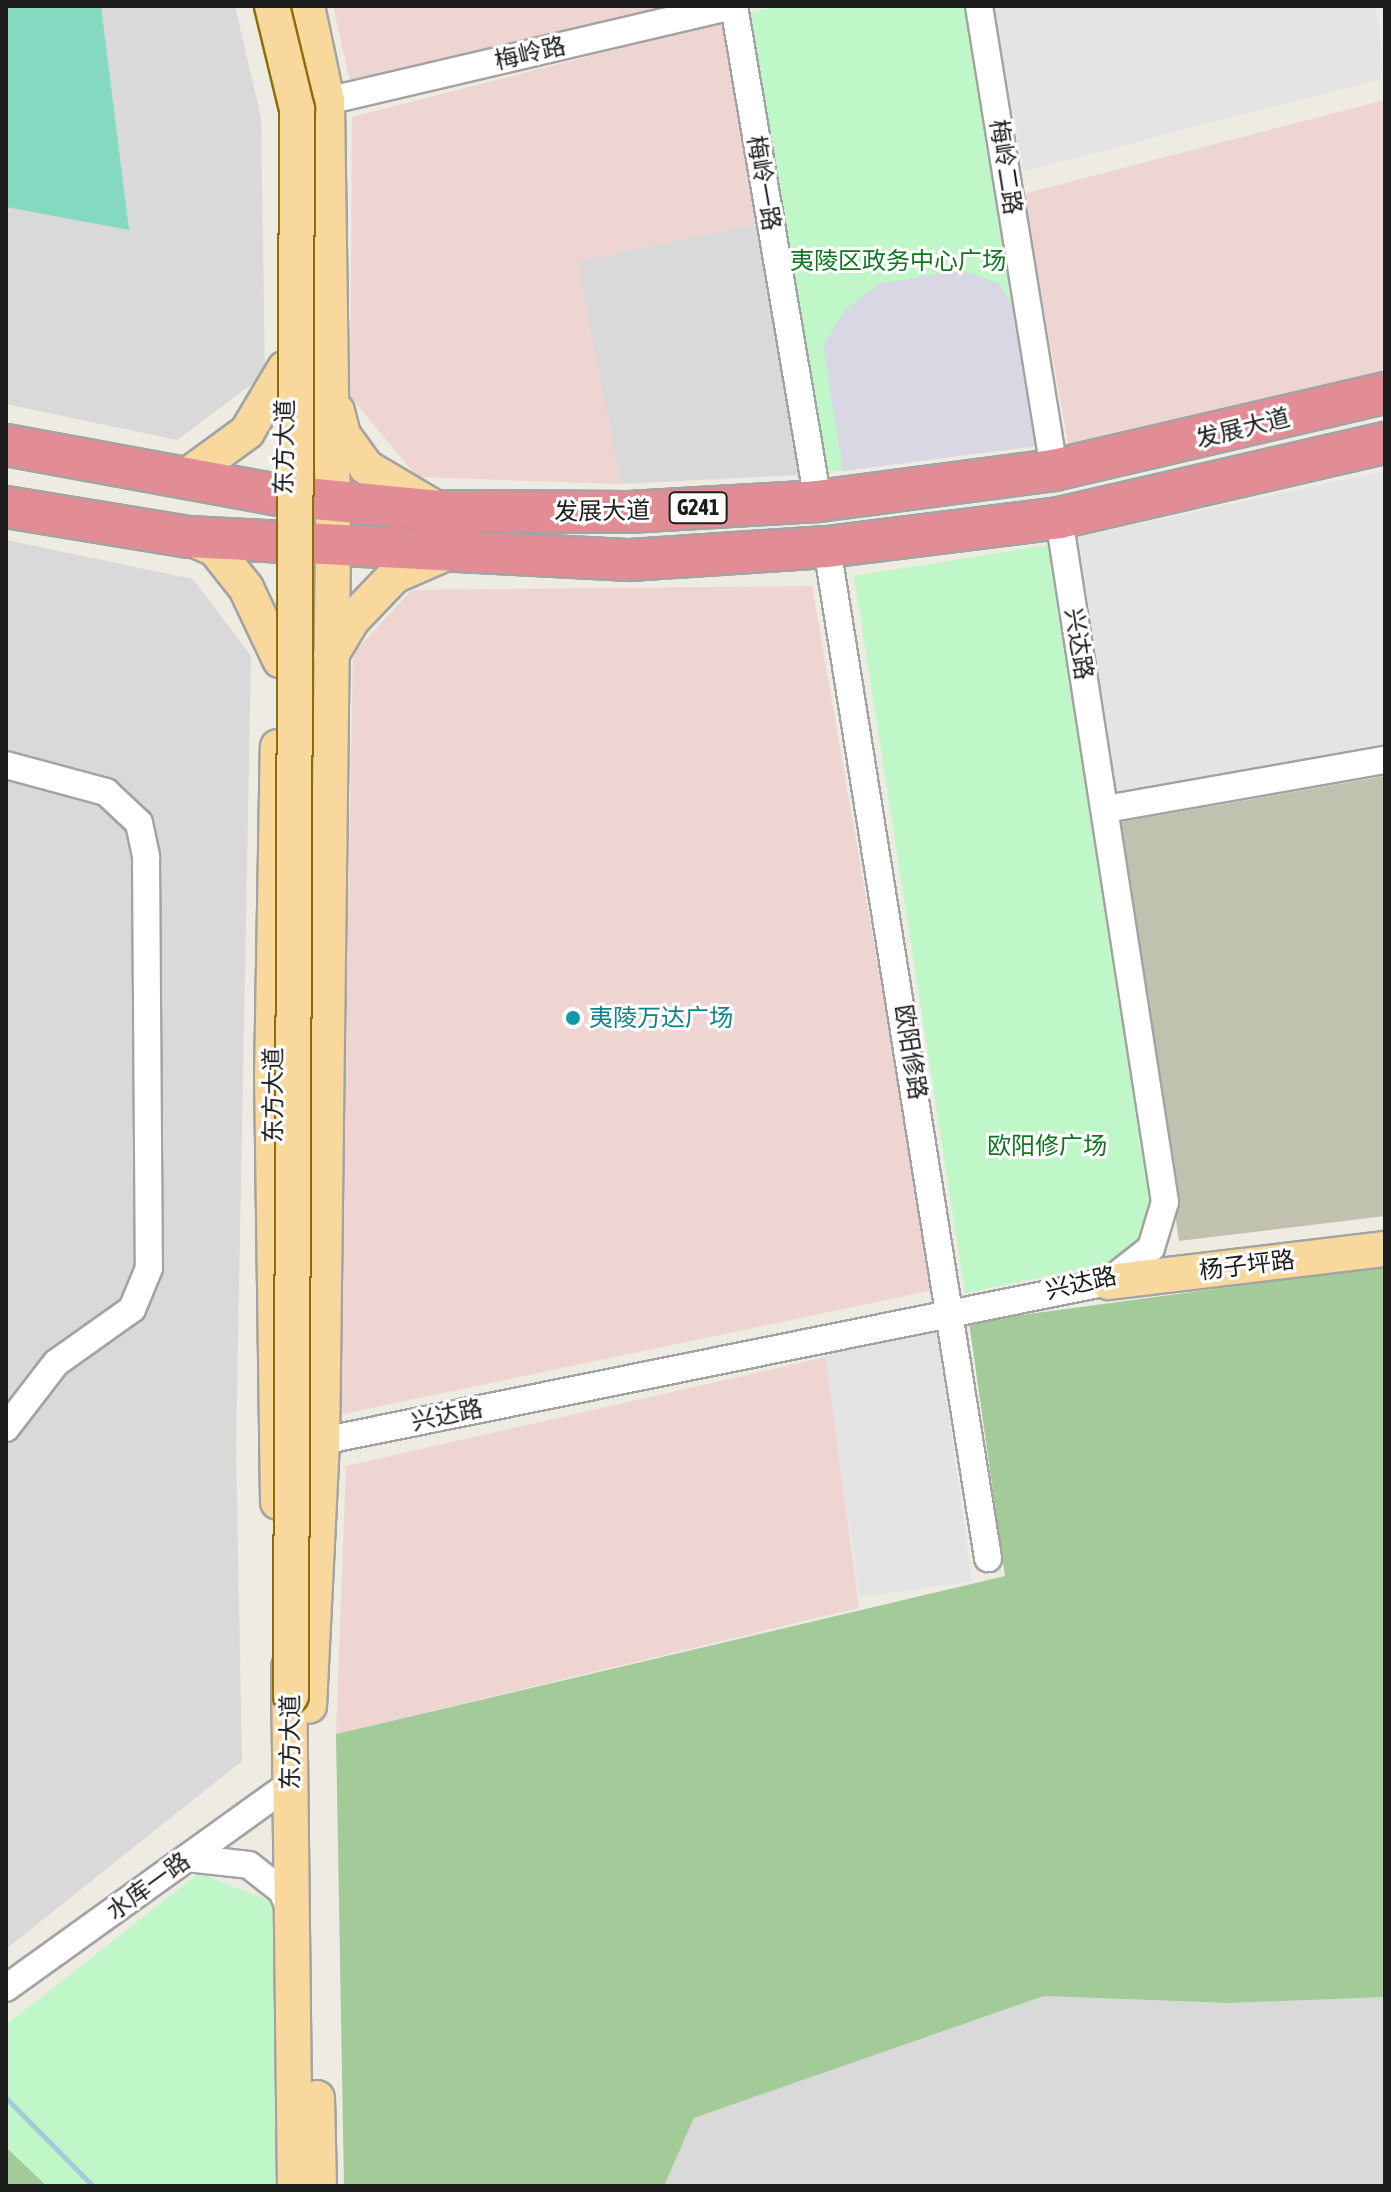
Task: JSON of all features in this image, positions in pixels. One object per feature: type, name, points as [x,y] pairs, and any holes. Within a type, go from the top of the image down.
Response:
[{"type":"highway","name":"发展大道","points":[[6,445],[284,496],[441,511],[818,501],[1054,470],[1385,393]]},
{"type":"highway","name":"发展大道","points":[[6,507],[189,537],[282,545],[442,555],[630,560],[827,547],[1059,518],[1385,443]]},
{"type":"main road","name":"东方大道","points":[[257,6],[284,113],[285,368],[275,1453],[300,1695],[319,2186]]},
{"type":"main road","points":[[272,6],[297,109],[300,1695]]},
{"type":"main road","points":[[288,6],[311,138],[300,1695]]},
{"type":"main road","name":"东方大道","points":[[295,2186],[291,1783],[322,1441],[333,547],[327,101],[307,6]]},
{"type":"main road","points":[[184,478],[247,432],[285,368]]},
{"type":"main road","points":[[330,383],[343,435],[366,467],[441,511]]},
{"type":"main road","points":[[189,537],[215,549],[246,588],[280,660]]},
{"type":"main road","points":[[331,655],[352,620],[394,576],[442,555]]},
{"type":"main road","name":"杨子坪路","points":[[1141,1260],[1385,1231]]},
{"type":"main road","name":"杨子坪路","points":[[1108,1282],[1385,1249]]},
{"type":"street","name":"梅岭路","points":[[327,101],[733,6]]},
{"type":"street","name":"梅岭一路","points":[[733,6],[818,501]]},
{"type":"street","name":"梅岭二路","points":[[979,6],[1054,470]]},
{"type":"street","name":"兴达路","points":[[322,1441],[953,1309],[1108,1282],[1141,1260],[1162,1229],[1165,1202],[1059,518]]},
{"type":"street","name":"欧阳修路","points":[[827,547],[953,1309],[988,1558]]},
{"type":"street","points":[[1106,809],[1385,760]]},
{"type":"street","points":[[6,765],[106,792],[139,823],[146,857],[149,1268],[132,1309],[84,1351],[56,1363],[6,1428]]},
{"type":"street","name":"水库一路","points":[[6,1988],[291,1783]]},
{"type":"street","points":[[187,1858],[249,1865],[282,1891],[292,1914]]},
{"type":"shaded area","points":[[6,6],[235,6],[261,118],[265,374],[177,440],[6,404]]},
{"type":"shaded area","points":[[333,6],[686,6],[351,86]]},
{"type":"shaded area","points":[[993,6],[1376,6],[1385,78],[1024,171]]},
{"type":"shaded area","points":[[723,22],[760,224],[578,261],[620,484],[417,477],[350,396],[352,117]]},
{"type":"shaded area","points":[[1385,100],[1385,370],[1069,448],[1023,194]]},
{"type":"shaded area","points":[[760,224],[799,475],[620,484],[577,261]]},
{"type":"shaded area","points":[[961,270],[1000,284],[1019,317],[1037,446],[843,471],[823,345],[846,309],[879,284]]},
{"type":"shaded area","points":[[1385,471],[1385,748],[1117,798],[1074,538]]},
{"type":"shaded area","points":[[6,540],[193,579],[251,656],[236,1447],[242,1761],[6,1949]]},
{"type":"shaded area","name":"夷陵万达广场","points":[[812,586],[934,1290],[338,1415],[353,653],[412,590]]},
{"type":"shaded area","points":[[1385,776],[1385,1216],[1179,1241],[1121,822]]},
{"type":"shaded area","points":[[937,1332],[972,1582],[859,1597],[824,1348]]},
{"type":"shaded area","points":[[826,1357],[859,1608],[336,1734],[346,1466]]},
{"type":"shaded area","points":[[1044,1996],[1229,2003],[1385,1997],[1385,2186],[664,2186],[694,2118]]},
{"type":"green space","points":[[6,6],[101,6],[129,230],[6,207]]},
{"type":"green space","name":"夷陵区政务中心广场","points":[[777,6],[967,6],[1037,446],[822,473],[746,14]]},
{"type":"green space","name":"欧阳修广场","points":[[1054,544],[1161,1205],[1147,1240],[1114,1262],[965,1293],[854,576]]},
{"type":"green space","points":[[1385,1266],[1385,1997],[1229,2003],[1044,1996],[694,2118],[664,2186],[344,2186],[336,1734],[1005,1576],[969,1322]]},
{"type":"green space","points":[[199,1873],[274,1903],[277,2186],[47,2186],[6,2147],[6,2025]]},
{"type":"green space","points":[[6,2147],[47,2186],[6,2186]]},
{"type":"waterway","points":[[6,2098],[93,2186]]},
{"type":"place","name":"夷陵万达广场","points":[[573,1018]]}]
